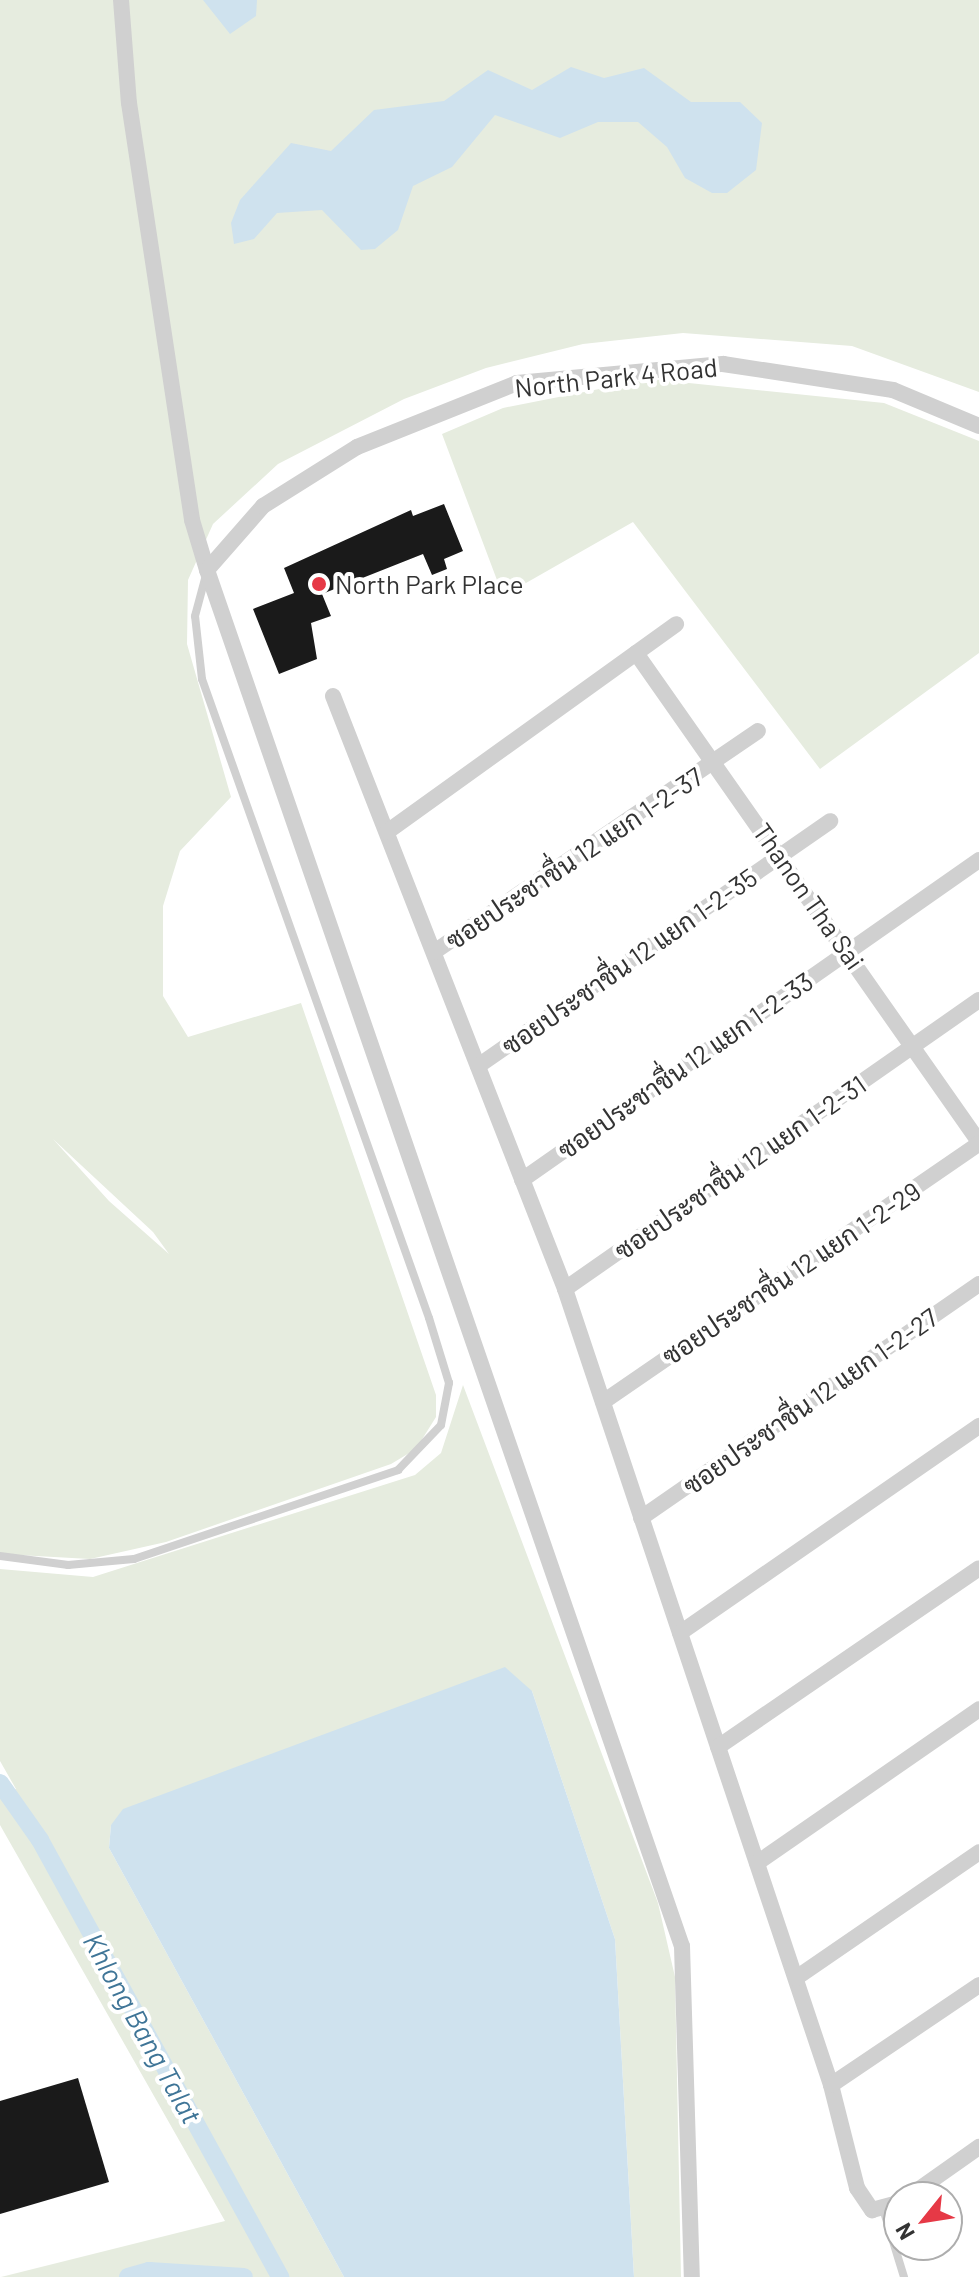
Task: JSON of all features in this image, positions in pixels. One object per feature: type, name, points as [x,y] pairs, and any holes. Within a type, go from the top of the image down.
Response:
[{"type":"street","points":[[121,0],[131,118],[192,520],[671,1907],[685,1974],[692,2277]]},
{"type":"street","name":"North Park 4 Road","points":[[207,570],[263,506],[357,447],[517,383],[723,364],[893,390],[979,426]]},
{"type":"street","points":[[387,832],[676,624]]},
{"type":"street","name":"Thanon Tha Sai","points":[[636,653],[848,950],[979,1143]]},
{"type":"street","points":[[333,696],[565,1289],[831,2085],[857,2188],[872,2210],[883,2209]]},
{"type":"street","name":"ซอยประชาชื่น 12 แยก 1-2-37","points":[[434,952],[758,731]]},
{"type":"street","name":"ซอยประชาชื่น 12 แยก 1-2-35","points":[[478,1066],[830,821]]},
{"type":"street","name":"ซอยประชาชื่น 12 แยก 1-2-33","points":[[522,1180],[979,860]]},
{"type":"street","name":"ซอยประชาชื่น 12 แยก 1-2-31","points":[[565,1289],[979,1000]]},
{"type":"street","name":"ซอยประชาชื่น 12 แยก 1-2-29","points":[[603,1402],[979,1143]]},
{"type":"street","name":"ซอยประชาชื่น 12 แยก 1-2-27","points":[[641,1518],[979,1284]]},
{"type":"street","points":[[680,1633],[979,1426]]},
{"type":"street","points":[[718,1747],[979,1568]]},
{"type":"street","points":[[757,1863],[979,1709]]},
{"type":"street","points":[[796,1978],[979,1852]]},
{"type":"street","points":[[831,2085],[979,1985]]},
{"type":"street","points":[[931,2181],[979,2147]]},
{"type":"lane","points":[[0,1556],[68,1565],[134,1559],[385,1475],[421,1454],[441,1425],[449,1383],[429,1318],[202,679],[195,616],[207,570]]},
{"type":"shaded area","points":[[0,0],[979,0],[979,392],[852,346],[683,333],[583,344],[486,368],[404,399],[278,464],[213,524],[188,580],[187,644],[231,797],[180,851],[163,906],[163,996],[188,1037],[301,1003],[436,1395],[436,1417],[416,1449],[391,1464],[166,1542],[90,1559],[0,1554]],"holes":[[[53,1139],[153,1232],[169,1254],[109,1201]]]},
{"type":"shaded area","points":[[650,379],[884,403],[979,441],[979,653],[820,769],[633,522],[503,596],[442,434],[503,408]]},
{"type":"shaded area","points":[[463,1385],[658,1903],[675,1977],[681,2277],[634,2277],[615,1939],[532,1691],[111,1825],[109,1848],[344,2277],[1,2277],[225,2221],[0,1825],[0,1795],[16,1789],[0,1761],[0,1569],[93,1577],[415,1475],[441,1453]]},
{"type":"water","points":[[203,0],[257,0],[256,16],[230,34]]},
{"type":"water","points":[[571,67],[604,78],[644,68],[691,102],[740,102],[762,123],[756,170],[727,193],[712,193],[685,178],[667,147],[638,122],[598,122],[560,138],[495,115],[452,167],[413,186],[398,230],[375,249],[361,250],[322,210],[277,213],[254,239],[234,244],[231,223],[240,200],[291,143],[331,151],[374,110],[444,101],[488,70],[532,90]]},
{"type":"water","points":[[505,1667],[532,1691],[615,1939],[634,2277],[344,2277],[109,1848],[111,1825],[123,1809]]},
{"type":"building","name":"North Park Place","points":[[444,504],[463,551],[444,559],[447,569],[432,575],[423,554],[322,594],[331,616],[311,623],[317,659],[279,674],[253,609],[294,593],[284,568],[411,510],[413,516]]},
{"type":"building","points":[[78,2078],[109,2182],[0,2214],[0,2101]]},
{"type":"waterway","name":"Khlong Bang Talat","points":[[0,1783],[40,1840],[280,2277]]},
{"type":"waterway","points":[[128,2277],[149,2271],[244,2277]]},
{"type":"place","name":"North Park Place","points":[[319,584]]}]
